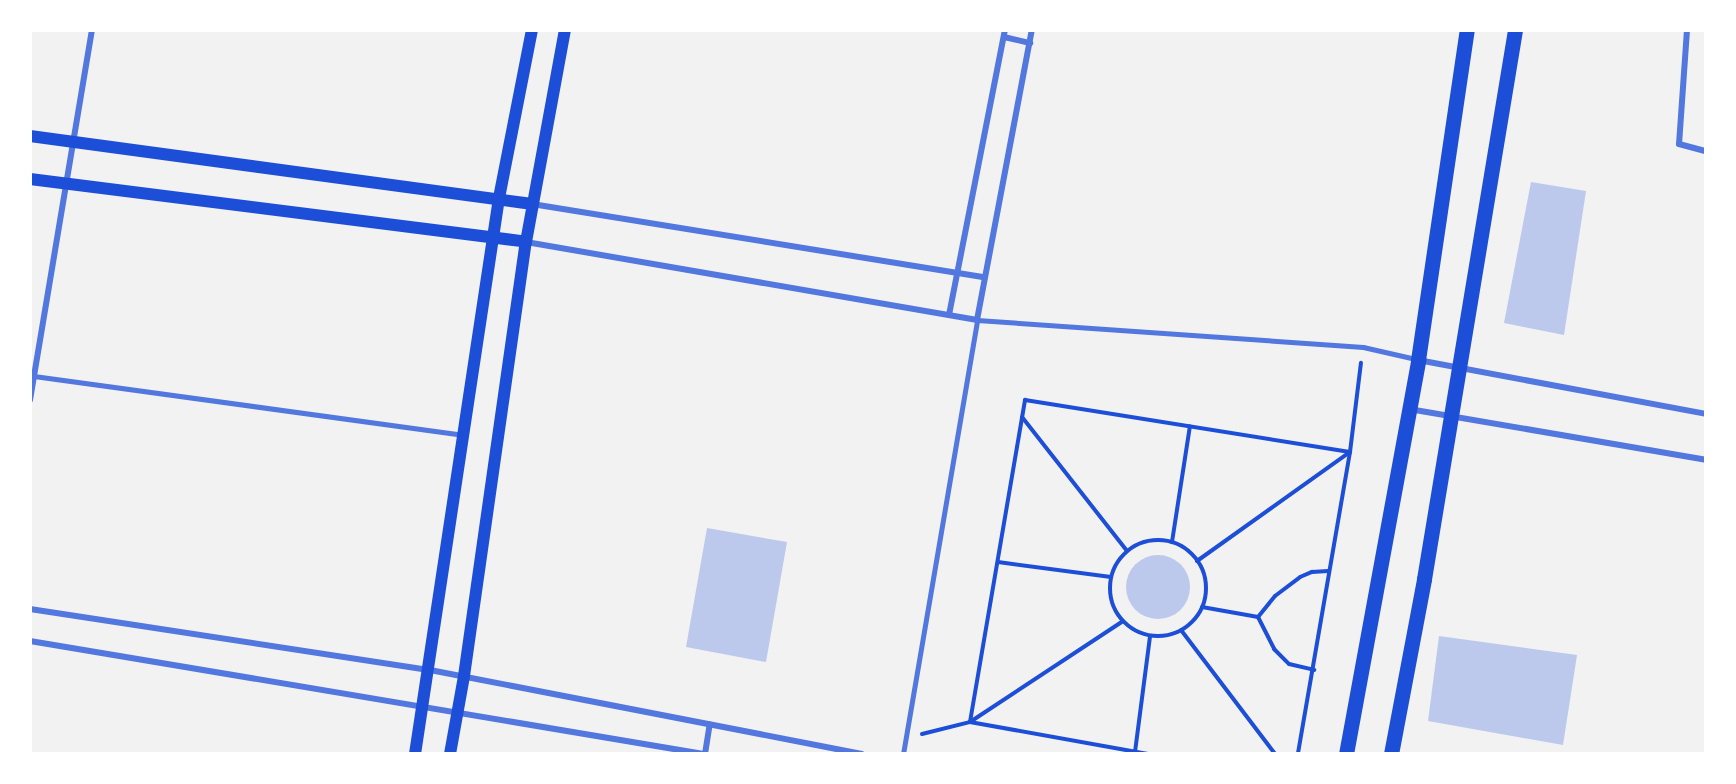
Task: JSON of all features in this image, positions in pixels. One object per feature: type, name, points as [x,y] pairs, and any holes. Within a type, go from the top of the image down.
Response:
[{"type":"main road","points":[[415,754],[430,670],[462,435],[499,198],[532,30]]},
{"type":"main road","points":[[450,754],[464,676],[532,204],[565,30]]},
{"type":"main road","points":[[1346,754],[1418,360],[1467,30]]},
{"type":"main road","points":[[1391,754],[1515,30]]},
{"type":"main road","points":[[30,136],[71,144],[532,204]]},
{"type":"main road","points":[[30,179],[526,242]]},
{"type":"street","points":[[30,400],[71,144],[92,30]]},
{"type":"street","points":[[903,754],[976,320],[1032,30]]},
{"type":"street","points":[[1687,30],[1679,144],[1706,151]]},
{"type":"street","points":[[950,315],[1005,33],[1030,43]]},
{"type":"street","points":[[532,204],[959,270],[984,277]]},
{"type":"street","points":[[526,242],[976,320],[1363,347],[1418,360],[1706,414]]},
{"type":"street","points":[[1408,409],[1706,460]]},
{"type":"street","points":[[30,609],[430,670],[862,754]]},
{"type":"street","points":[[30,641],[705,754],[710,724]]},
{"type":"lane","points":[[34,376],[462,435]]},
{"type":"path","points":[[1298,754],[1350,452],[1363,347]]},
{"type":"path","points":[[970,722],[1025,400],[1350,452]]},
{"type":"path","points":[[1022,417],[1127,551]]},
{"type":"path","points":[[1172,542],[1190,426]]},
{"type":"path","points":[[1197,561],[1350,452]]},
{"type":"path","points":[[1156,540],[1172,542],[1186,549],[1197,561],[1204,575],[1206,591],[1202,607],[1193,620],[1181,630],[1166,635],[1150,636],[1136,631],[1123,621],[1114,608],[1110,593],[1111,577],[1117,562],[1127,551],[1141,543],[1156,540]]},
{"type":"path","points":[[998,562],[1111,577]]},
{"type":"path","points":[[1258,617],[1275,596],[1300,577],[1312,572],[1328,571]]},
{"type":"path","points":[[1202,607],[1258,617]]},
{"type":"path","points":[[1258,617],[1274,649],[1289,664],[1314,670]]},
{"type":"path","points":[[906,737],[970,722],[1123,621]]},
{"type":"path","points":[[1181,630],[1275,754]]},
{"type":"path","points":[[1135,752],[1150,636]]},
{"type":"path","points":[[970,722],[1148,754]]},
{"type":"building","points":[[1531,182],[1586,191],[1564,335],[1504,323]]},
{"type":"building","points":[[707,528],[787,542],[766,662],[686,647]]},
{"type":"building","points":[[1158,555],[1176,561],[1184,569],[1190,587],[1184,605],[1176,613],[1158,619],[1140,613],[1132,605],[1126,587],[1132,569],[1140,561]]},
{"type":"building","points":[[1439,636],[1577,655],[1563,745],[1428,721]]}]
